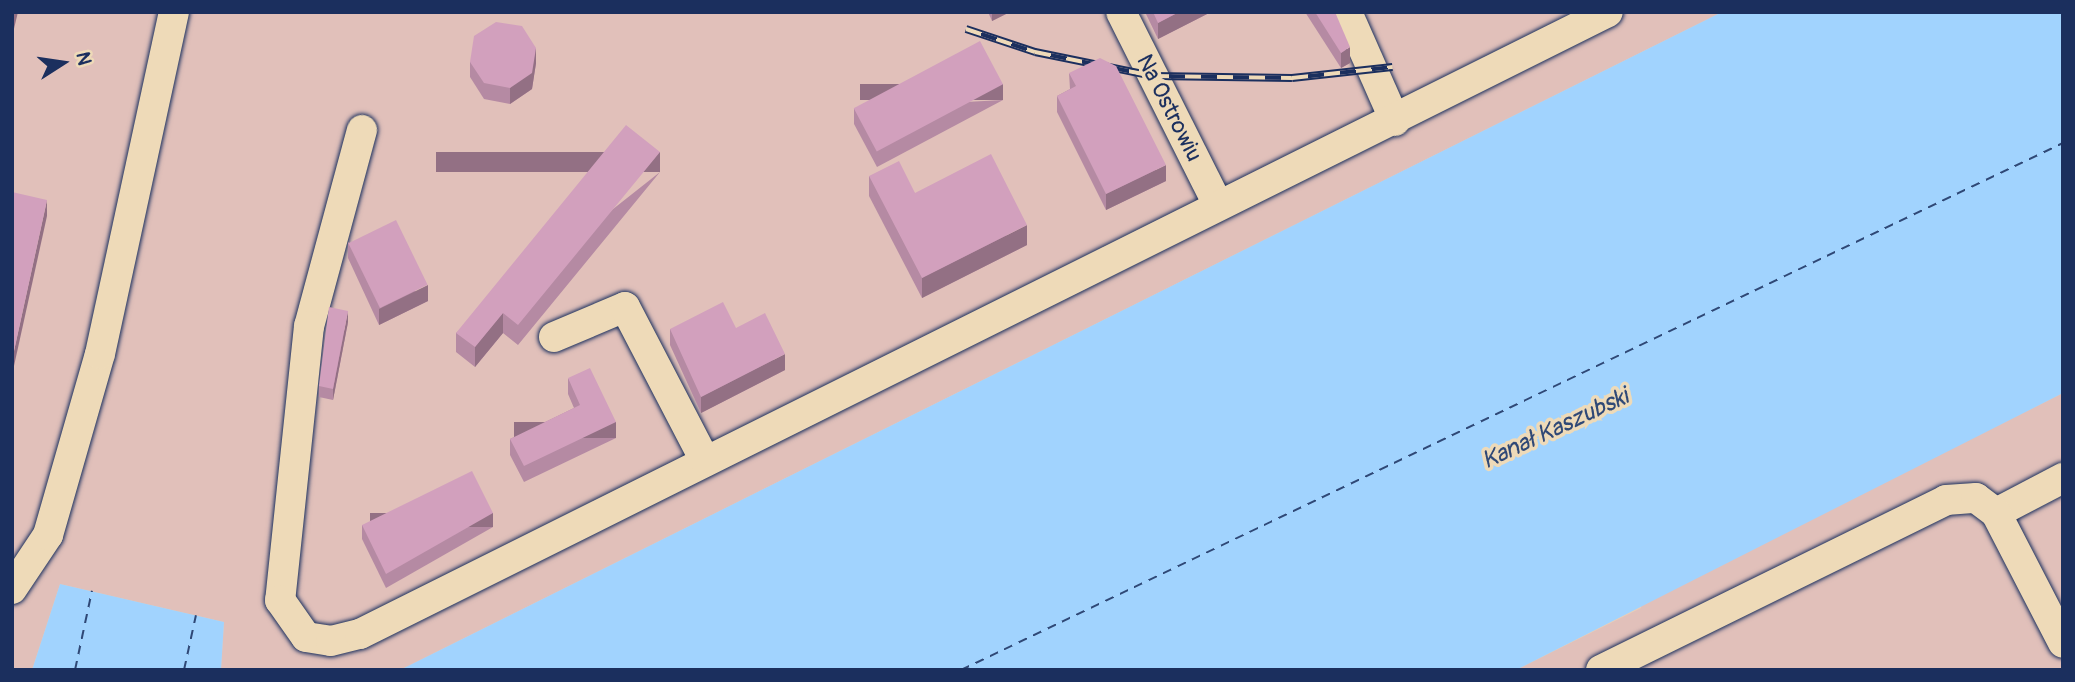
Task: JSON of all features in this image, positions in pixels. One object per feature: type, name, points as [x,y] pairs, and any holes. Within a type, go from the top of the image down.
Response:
[{"type":"lane","points":[[12,589],[48,535],[97,367],[174,12]]},
{"type":"lane","name":"Na Ostrowiu","points":[[1121,12],[1217,205]]},
{"type":"lane","points":[[1347,12],[1395,121]]},
{"type":"lane","points":[[362,130],[309,326],[283,541],[280,600],[290,621],[306,637],[331,641],[360,634],[1217,205],[1395,121],[1608,12]]},
{"type":"lane","points":[[554,337],[625,307],[705,461]]},
{"type":"lane","points":[[1996,513],[2063,478]]},
{"type":"lane","points":[[1601,670],[1946,500],[1976,498],[1996,513],[2063,643]]},
{"type":"shaded area","points":[[12,12],[1722,12],[400,670],[221,670],[224,622],[60,584],[32,670],[12,670]]},
{"type":"shaded area","points":[[2063,393],[2063,670],[1516,670],[1641,608],[1642,602]]},
{"type":"water","name":"Kanał Kaszubski","points":[[1722,12],[2063,12],[2063,393],[1516,670],[400,670]]},
{"type":"water","points":[[60,584],[224,622],[221,670],[32,670]]},
{"type":"building","points":[[1153,12],[1179,12],[1158,23]]},
{"type":"building","points":[[1315,12],[1335,12],[1350,47],[1341,53]]},
{"type":"building","points":[[496,22],[522,26],[536,48],[532,73],[510,88],[484,83],[470,62],[474,36]]},
{"type":"building","points":[[980,41],[1003,84],[877,151],[854,108]]},
{"type":"building","points":[[1100,58],[1116,66],[1166,165],[1106,194],[1057,96],[1076,86],[1069,73]]},
{"type":"building","points":[[626,125],[660,152],[518,325],[503,313],[475,347],[456,333]]},
{"type":"building","points":[[991,154],[1027,225],[922,278],[869,176],[899,161],[915,193]]},
{"type":"building","points":[[12,192],[47,200],[12,360]]},
{"type":"building","points":[[396,220],[428,285],[380,308],[348,243]]},
{"type":"building","points":[[723,302],[736,328],[765,313],[785,354],[701,397],[670,329]]},
{"type":"building","points":[[329,307],[348,311],[333,389],[319,386]]},
{"type":"building","points":[[590,368],[616,422],[524,466],[510,439],[580,405],[568,378]]},
{"type":"building","points":[[472,471],[493,513],[386,574],[362,525]]},
{"type":"ferry route","points":[[961,670],[2063,143]]},
{"type":"ferry route","points":[[75,670],[92,591]]},
{"type":"ferry route","points":[[184,670],[196,615]]},
{"type":"railway","points":[[966,29],[1035,52],[1153,76],[1292,78],[1392,67]]}]
